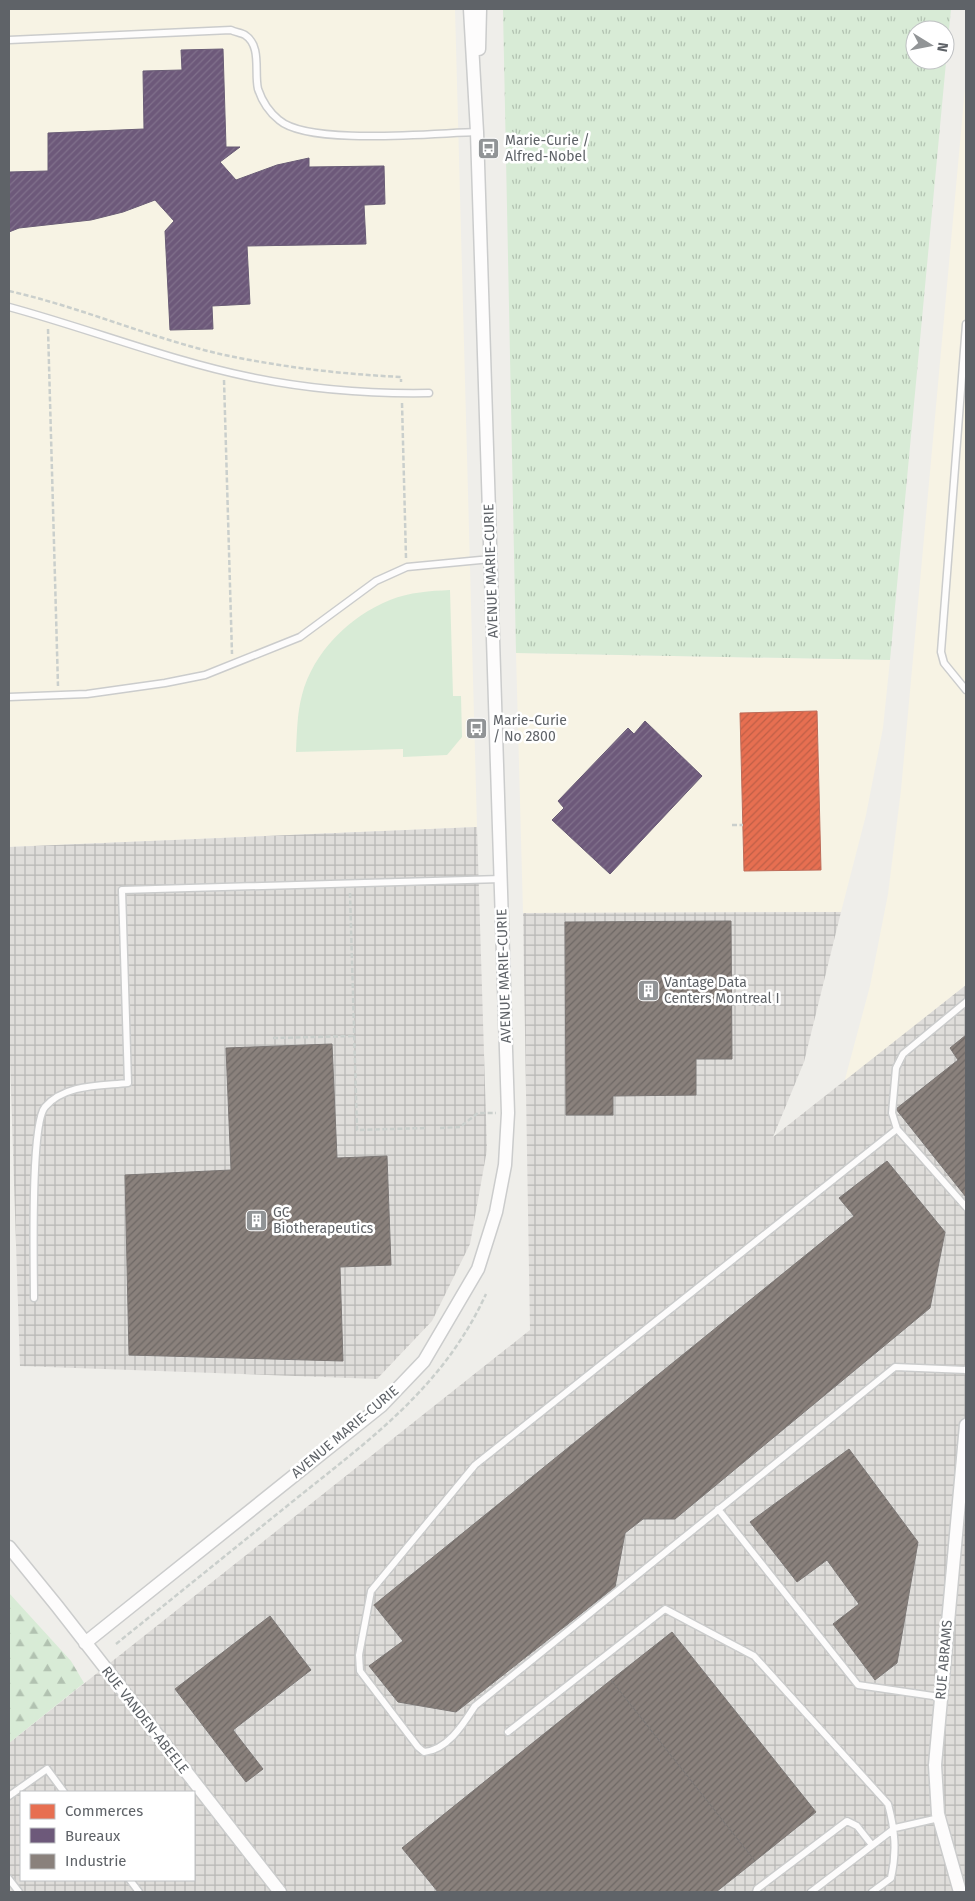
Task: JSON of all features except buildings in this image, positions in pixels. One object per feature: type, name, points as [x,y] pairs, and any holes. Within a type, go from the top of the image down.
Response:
[{"type":"street","name":"AVENUE MARIE-CURIE","points":[[85,1643],[381,1406],[424,1361],[478,1270],[496,1212],[505,1165],[508,1113],[477,132],[470,9]]},
{"type":"street","name":"AVENUE MARIE-CURIE","points":[[477,132],[480,9]]},
{"type":"street","name":"RUE ABRAMS","points":[[960,1892],[939,1818],[934,1765],[966,1425]]},
{"type":"street","name":"RUE VANDEN-ABEELE","points":[[9,1547],[280,1892]]},
{"type":"lane","points":[[9,40],[231,30],[246,35],[254,47],[258,88],[265,105],[279,121],[297,131],[345,136],[477,132]]},
{"type":"lane","points":[[9,307],[48,317],[156,353],[252,378],[331,388],[429,392]]},
{"type":"lane","points":[[966,324],[941,652],[944,663],[966,690]]},
{"type":"lane","points":[[9,697],[87,694],[166,683],[205,675],[232,666],[300,637],[376,582],[407,567],[491,559]]},
{"type":"lane","points":[[34,1298],[36,1140],[44,1108],[59,1096],[76,1088],[128,1083],[122,890],[501,878]]},
{"type":"lane","points":[[966,1002],[903,1054],[896,1068],[892,1113],[897,1129],[966,1207]]},
{"type":"lane","points":[[897,1129],[475,1465],[371,1591],[359,1655],[360,1671],[418,1747],[424,1752],[432,1751],[458,1732],[475,1706],[895,1367],[966,1370]]},
{"type":"lane","points":[[718,1509],[858,1685],[940,1697]]},
{"type":"lane","points":[[508,1732],[664,1609],[754,1656],[888,1804],[894,1828],[896,1860],[892,1878],[872,1892]]},
{"type":"lane","points":[[9,1796],[47,1769],[63,1791]]},
{"type":"lane","points":[[811,1892],[894,1828],[939,1818]]},
{"type":"lane","points":[[756,1892],[757,1889],[847,1822],[857,1826],[872,1845]]},
{"type":"lane","points":[[9,1879],[20,1892]]},
{"type":"lane","points":[[131,1881],[139,1892]]},
{"type":"path","points":[[9,291],[219,353],[286,367],[401,377],[401,383]]},
{"type":"path","points":[[48,317],[58,695]]},
{"type":"path","points":[[224,371],[232,666]]},
{"type":"path","points":[[402,400],[407,567]]},
{"type":"path","points":[[732,825],[743,825]]},
{"type":"path","points":[[350,883],[357,1130],[425,1128]]},
{"type":"path","points":[[273,1038],[354,1036]]},
{"type":"path","points":[[440,1128],[460,1128],[478,1113],[508,1113]]},
{"type":"shaded area","points":[[9,9],[455,9],[477,827],[9,847]]},
{"type":"shaded area","points":[[966,77],[966,985],[844,1083],[870,986],[888,894],[901,790]]},
{"type":"shaded area","points":[[516,653],[890,660],[883,728],[866,815],[841,912],[523,913]]},
{"type":"shaded area","points":[[477,827],[487,1150],[470,1244],[432,1321],[377,1379],[20,1366],[9,1029],[9,847]]},
{"type":"shaded area","points":[[841,912],[804,1062],[773,1137],[966,985],[966,1892],[9,1892],[9,1743],[530,1330],[523,913]]},
{"type":"green space","points":[[951,9],[950,20],[905,20],[905,70],[945,70],[890,660],[516,653],[503,10]]},
{"type":"green space","points":[[450,590],[453,696],[461,696],[462,737],[447,755],[403,757],[403,749],[296,752],[299,709],[307,679],[324,650],[335,637],[361,616],[390,600],[428,591]]},
{"type":"green space","points":[[9,1593],[71,1661],[84,1683],[9,1743]]},
{"type":"place","name":"Marie-Curie / Alfred-Nobel","points":[[489,148]]},
{"type":"place","name":"Marie-Curie / No 2800","points":[[477,728]]},
{"type":"place","name":"Vantage Data Centers Montreal I","points":[[648,990]]},
{"type":"place","name":"GC Biotherapeutics","points":[[257,1220]]}]
